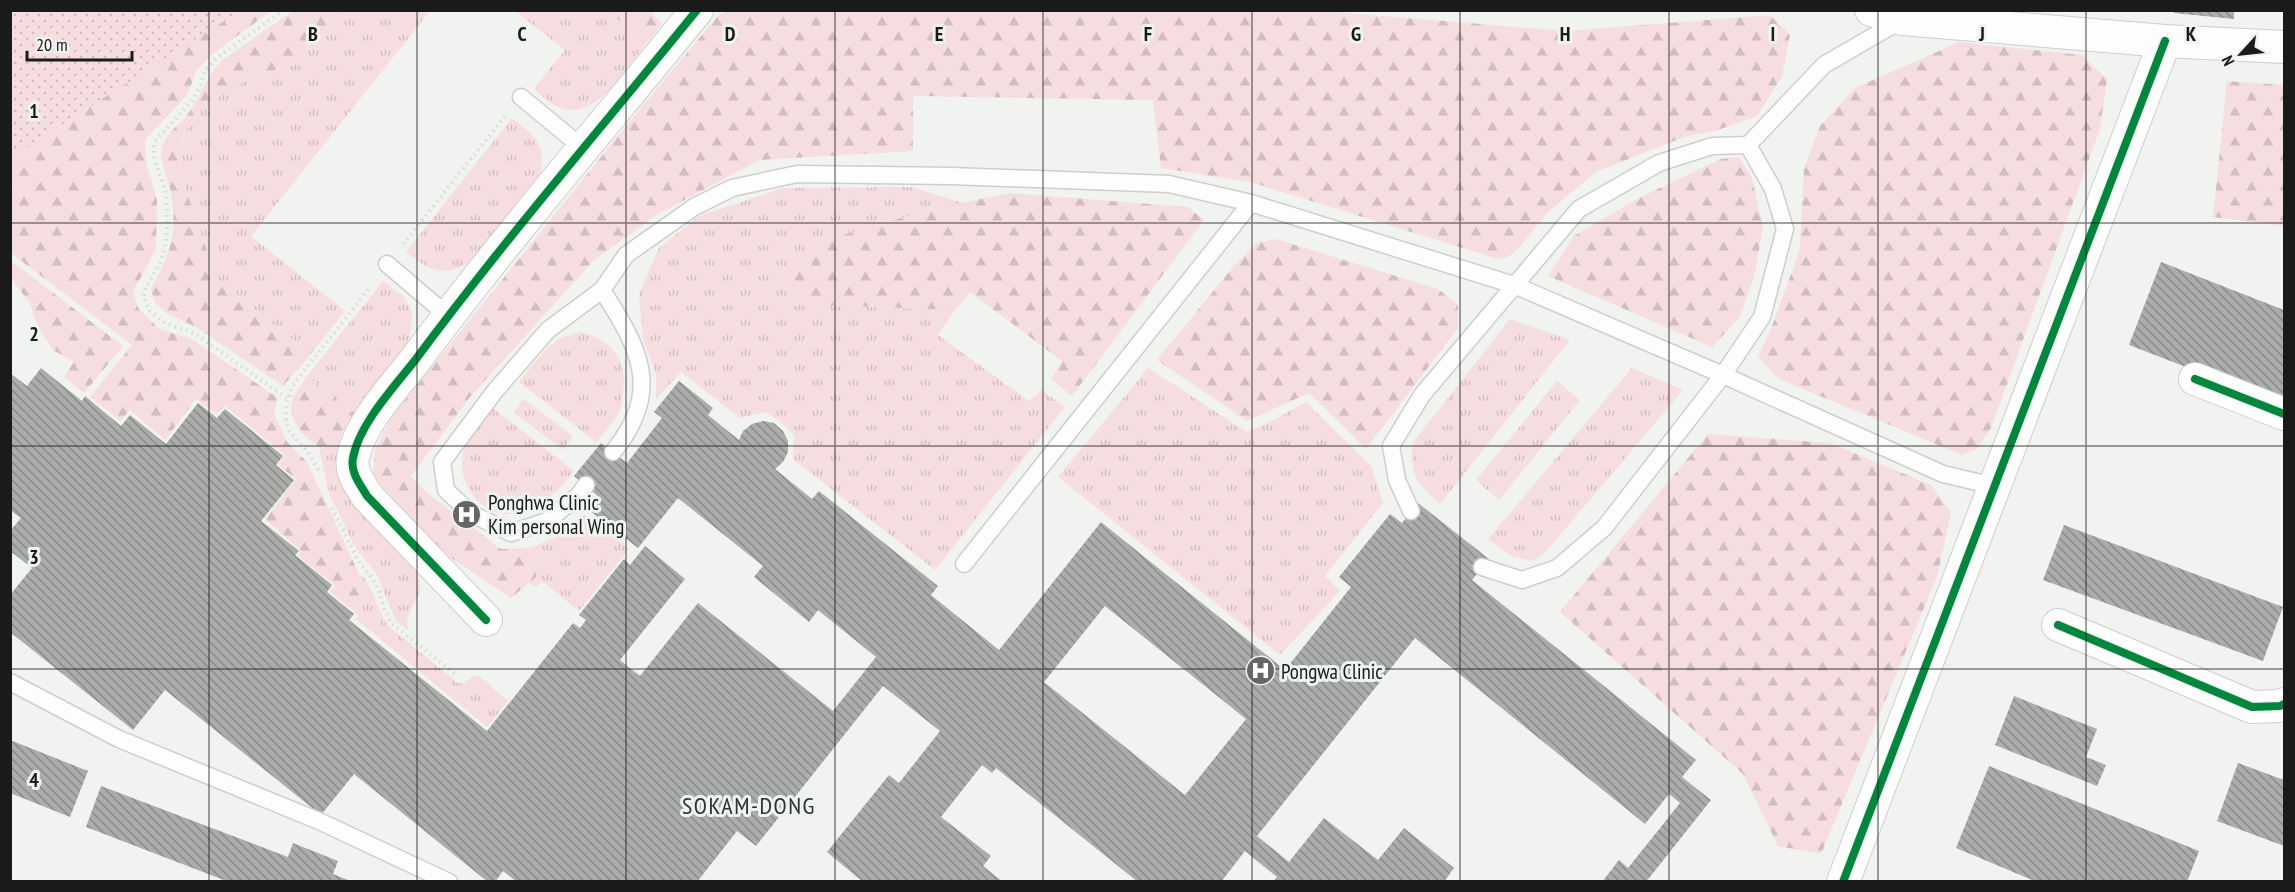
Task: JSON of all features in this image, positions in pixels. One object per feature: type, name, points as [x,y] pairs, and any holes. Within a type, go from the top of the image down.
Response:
[{"type":"street","points":[[486,620],[367,496],[355,476],[352,460],[369,421],[448,316],[697,10]]},
{"type":"street","points":[[1871,10],[1903,19],[2284,47]]},
{"type":"street","points":[[1843,882],[2165,40]]},
{"type":"street","points":[[2195,379],[2284,414]]},
{"type":"street","points":[[2058,625],[2252,706],[2284,704]]},
{"type":"lane","points":[[1411,511],[1397,480],[1391,446],[1422,395],[1579,209],[1659,163],[1712,146],[1748,145],[1824,65],[1903,19]]},
{"type":"lane","points":[[521,97],[584,149]]},
{"type":"lane","points":[[1482,567],[1522,580],[1557,568],[1604,528],[1723,375],[1762,317],[1785,229],[1773,189],[1748,145]]},
{"type":"lane","points":[[586,485],[578,496],[547,521],[511,533],[470,513],[446,490],[442,462],[495,390],[548,330],[602,290],[626,255],[694,207],[732,188],[797,174],[952,176],[1169,184],[1251,203],[1515,285],[1943,474],[1994,486]]},
{"type":"lane","points":[[964,564],[1251,203]]},
{"type":"lane","points":[[387,264],[448,316]]},
{"type":"lane","points":[[602,290],[628,331],[642,373],[640,406],[623,440],[613,452]]},
{"type":"lane","points":[[10,682],[118,739],[320,822],[449,882]]},
{"type":"path","points":[[284,10],[205,70],[192,101],[154,142],[154,162],[166,195],[168,227],[165,247],[159,264],[147,281],[143,296],[150,311],[165,322],[194,333],[288,399]]},
{"type":"green space","points":[[11,10],[240,10],[240,11],[11,157]]},
{"type":"green space","points":[[1310,10],[1566,31],[1770,15],[1790,35],[1782,76],[1757,116],[1715,131],[1684,137],[1596,172],[1548,212],[1519,248],[1508,257],[1498,259],[1250,182],[1161,168],[1153,100],[913,96],[913,151],[759,160],[658,214],[593,261],[470,397],[411,476],[426,492],[501,549],[527,548],[539,556],[536,577],[511,598],[451,558],[399,507],[373,475],[375,449],[394,414],[626,126],[717,17],[726,11]]},
{"type":"green space","points":[[49,11],[271,11],[210,56],[197,70],[187,95],[145,140],[146,162],[157,200],[156,249],[133,292],[138,308],[159,329],[192,339],[278,398],[274,414],[287,442],[307,462],[359,574],[365,601],[354,612],[330,591],[335,585],[298,556],[301,551],[265,519],[296,479],[278,465],[285,455],[225,406],[216,414],[196,399],[165,440],[130,410],[120,421],[90,397],[132,345],[11,253],[10,41]]},
{"type":"green space","points":[[293,11],[344,11],[291,65],[258,75],[228,90],[202,109],[184,133],[180,173],[217,279],[311,354],[283,386],[196,327],[168,314],[155,303],[151,289],[168,254],[173,232],[171,193],[161,154],[165,140],[189,112],[221,61]]},
{"type":"green space","points":[[344,11],[430,11],[251,236],[345,311],[311,354],[217,279],[180,173],[184,133],[202,109],[228,90],[258,75],[291,65]]},
{"type":"green space","points":[[515,11],[607,11],[647,42],[604,95],[582,108],[570,110],[560,108],[534,89],[565,50]]},
{"type":"green space","points":[[607,11],[651,11],[662,24],[647,42]]},
{"type":"green space","points":[[1959,42],[2082,55],[2107,79],[2100,129],[1991,428],[1977,449],[1962,455],[1779,379],[1758,357],[1771,329],[1800,249],[1804,169],[1820,126],[1855,88]]},
{"type":"green space","points":[[2227,81],[2284,85],[2284,226],[2213,217]]},
{"type":"green space","points":[[512,118],[537,142],[542,156],[540,176],[473,261],[445,271],[423,264],[406,252]]},
{"type":"green space","points":[[1739,157],[1752,178],[1763,227],[1755,272],[1740,317],[1712,347],[1548,276],[1574,236],[1641,197],[1721,159]]},
{"type":"green space","points":[[911,187],[963,203],[929,210],[806,246],[776,284],[820,305],[955,310],[938,335],[1029,401],[1042,390],[1065,407],[935,570],[793,459],[794,436],[780,421],[765,412],[740,418],[681,372],[656,399],[656,374],[643,339],[639,294],[659,248],[699,216],[783,188]]},
{"type":"green space","points":[[1009,193],[1188,207],[1204,220],[1072,396],[1051,379],[1062,361],[970,292],[955,310],[820,305],[776,284],[805,246],[929,210]]},
{"type":"green space","points":[[1276,239],[1438,289],[1458,305],[1458,328],[1366,449],[1309,393],[1247,421],[1157,360],[1233,267],[1257,243]]},
{"type":"green space","points":[[10,260],[123,346],[84,393],[64,377],[74,362],[53,350],[39,329],[29,302],[11,278]]},
{"type":"green space","points":[[383,281],[404,297],[412,312],[411,330],[407,344],[354,413],[307,376]]},
{"type":"green space","points":[[1510,319],[1570,340],[1440,504],[1420,484],[1414,472],[1412,444]]},
{"type":"green space","points":[[580,332],[601,340],[609,346],[620,361],[623,370],[624,381],[620,410],[596,442],[519,382],[552,344]]},
{"type":"green space","points":[[1148,368],[1247,432],[1306,402],[1371,466],[1383,503],[1325,576],[1340,591],[1280,655],[1058,477]]},
{"type":"green space","points":[[1632,368],[1683,390],[1544,554],[1532,561],[1511,556],[1488,539]]},
{"type":"green space","points":[[307,376],[354,413],[340,437],[328,451],[307,438],[296,424],[291,409],[292,401]]},
{"type":"green space","points":[[1557,381],[1580,400],[1499,500],[1476,480]]},
{"type":"green space","points":[[524,399],[573,436],[563,450],[513,412]]},
{"type":"green space","points":[[493,408],[574,471],[547,499],[520,513],[499,513],[479,502],[471,493],[463,472],[462,461],[466,445]]},
{"type":"green space","points":[[1708,434],[1830,443],[1931,485],[1951,512],[1937,577],[1821,854],[1778,846],[1743,774],[1560,612]]},
{"type":"green space","points":[[340,437],[337,453],[339,479],[353,501],[373,525],[415,568],[420,581],[420,591],[407,618],[408,630],[396,621],[376,573],[355,547],[329,493],[319,448],[328,451]]},
{"type":"green space","points":[[585,515],[629,549],[579,611],[542,581],[536,587],[529,583],[536,577],[539,556],[527,548],[544,543]]},
{"type":"green space","points":[[359,574],[366,580],[387,625],[458,683],[464,684],[471,677],[479,676],[508,701],[487,727],[356,619],[358,615],[354,612],[365,601]]},
{"type":"building","points":[[2174,10],[2234,10],[2234,19],[2174,13]]},
{"type":"building","points":[[2161,262],[2284,310],[2284,405],[2129,345]]},
{"type":"building","points":[[41,368],[82,401],[85,396],[121,426],[130,415],[166,444],[198,403],[217,418],[225,409],[283,456],[276,465],[294,480],[261,521],[299,551],[295,555],[332,585],[327,592],[354,614],[349,620],[487,731],[573,623],[580,628],[586,620],[579,615],[624,559],[630,565],[645,546],[685,579],[620,660],[640,676],[698,603],[833,711],[876,657],[818,610],[809,622],[754,577],[763,566],[678,498],[638,548],[589,510],[599,497],[574,476],[601,443],[627,463],[662,418],[654,412],[679,381],[713,408],[708,415],[739,440],[743,431],[752,424],[763,421],[774,423],[783,431],[788,441],[788,452],[783,462],[775,469],[812,499],[819,491],[938,586],[931,595],[999,650],[1101,522],[1285,670],[1351,587],[1339,577],[1390,514],[1402,523],[1418,503],[1489,559],[1472,580],[1696,760],[1682,777],[1711,800],[1646,882],[1602,882],[1619,860],[1628,868],[1680,803],[1669,794],[1645,824],[1415,638],[1257,836],[1289,862],[1324,818],[1378,860],[1404,828],[1454,868],[1444,882],[1273,882],[1277,877],[1245,851],[1221,882],[1138,882],[996,768],[992,773],[982,765],[941,817],[991,856],[983,866],[1003,882],[863,882],[827,852],[889,775],[899,783],[940,731],[883,686],[756,846],[737,831],[697,882],[517,882],[503,871],[495,882],[488,882],[354,774],[321,815],[165,690],[133,730],[10,632],[10,595],[32,568],[10,551],[10,531],[21,518],[10,510],[10,373],[27,386]],"holes":[[[1105,606],[1246,719],[1185,795],[1044,682]]]},
{"type":"building","points":[[2064,525],[2283,607],[2263,661],[2043,580]]},
{"type":"building","points":[[2014,696],[2097,729],[2086,757],[2106,765],[2097,786],[1995,745]]},
{"type":"building","points":[[10,740],[88,771],[70,817],[10,793]]},
{"type":"building","points":[[2238,763],[2284,780],[2284,846],[2217,821]]},
{"type":"building","points":[[1989,766],[2199,851],[2187,882],[2037,882],[1956,848]]},
{"type":"building","points":[[101,786],[288,857],[293,843],[338,861],[333,874],[353,882],[229,882],[86,827]]},
{"type":"cycle path","points":[[486,620],[367,496],[356,478],[352,463],[357,445],[362,432],[379,406],[484,270],[697,10]]},
{"type":"cycle path","points":[[1843,882],[2165,41]]},
{"type":"cycle path","points":[[2195,379],[2284,414]]},
{"type":"cycle path","points":[[2058,625],[2252,707],[2284,704]]},
{"type":"place","name":"Ponghwa Clinic Kim personal Wing","points":[[467,514]]},
{"type":"place","name":"Pongwa Clinic","points":[[1260,671]]},
{"type":"district","name":"SOKAM-DONG","points":[[749,805]]}]
